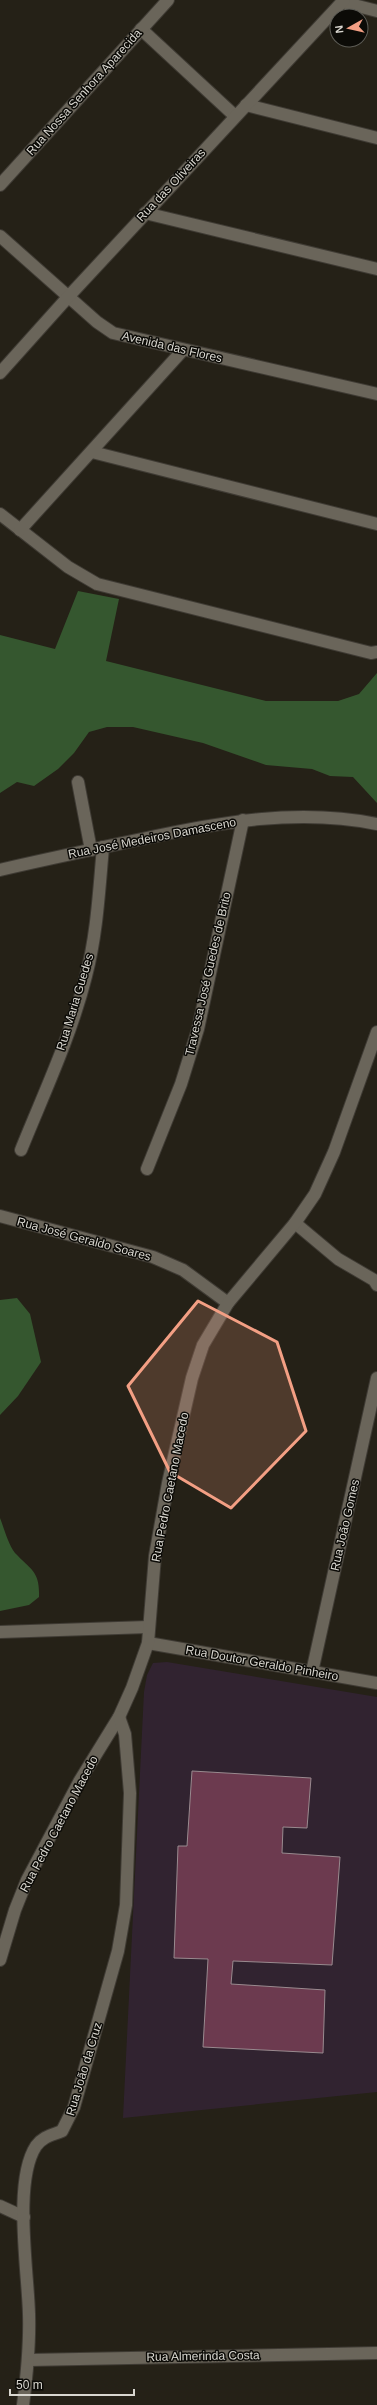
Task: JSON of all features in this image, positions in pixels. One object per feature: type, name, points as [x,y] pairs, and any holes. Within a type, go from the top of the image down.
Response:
[{"type":"street","name":"Rua Nossa Senhora Aparecida","points":[[0,185],[168,0]]},
{"type":"street","points":[[343,1],[377,10]]},
{"type":"street","name":"Rua das Oliveiras","points":[[0,373],[145,213],[343,1]]},
{"type":"street","points":[[141,29],[236,116]]},
{"type":"street","points":[[246,105],[377,138]]},
{"type":"street","points":[[145,213],[377,269]]},
{"type":"street","name":"Avenida das Flores","points":[[0,236],[97,322],[113,333],[377,394]]},
{"type":"street","points":[[20,530],[184,350]]},
{"type":"street","points":[[92,452],[377,524]]},
{"type":"street","points":[[0,514],[68,568],[97,584],[371,653],[377,652]]},
{"type":"street","name":"Rua Maria Guedes","points":[[21,1150],[49,1081],[86,977],[96,925],[97,848],[78,782]]},
{"type":"street","name":"Rua José Medeiros Damasceno","points":[[0,870],[217,823],[290,817],[329,818],[377,824]]},
{"type":"street","name":"Travessa José Guedes de Brito","points":[[147,1169],[181,1084],[198,1029],[243,820]]},
{"type":"street","name":"Rua Pedro Caetano Macedo","points":[[0,1960],[15,1910],[27,1880],[79,1782],[119,1717],[132,1688],[148,1643],[148,1627],[155,1556],[168,1483],[192,1378],[203,1345],[228,1303],[295,1223],[315,1194],[334,1152],[377,1032]]},
{"type":"street","name":"Rua José Geraldo Soares","points":[[0,1216],[153,1257],[183,1270],[228,1303]]},
{"type":"street","points":[[295,1223],[323,1248],[374,1280],[377,1285]]},
{"type":"street","name":"Rua João Gomes","points":[[312,1672],[377,1378]]},
{"type":"street","points":[[0,1632],[148,1627]]},
{"type":"street","name":"Rua Doutor Geraldo Pinheiro","points":[[148,1643],[377,1683]]},
{"type":"street","name":"Rua João da Cruz","points":[[23,2405],[29,2360],[24,2190],[30,2160],[37,2145],[43,2139],[62,2131],[74,2107],[121,1936],[129,1879],[130,1793],[125,1734],[119,1717]]},
{"type":"street","points":[[0,2206],[24,2216]]},
{"type":"street","name":"Rua Almerinda Costa","points":[[29,2360],[377,2353]]},
{"type":"highlighted area","points":[[198,1301],[277,1342],[306,1431],[231,1508],[170,1472],[128,1386]]},
{"type":"shaded area","points":[[167,1662],[377,1697],[377,2092],[123,2118],[144,1692],[147,1675],[153,1663]]},
{"type":"green space","points":[[78,591],[119,599],[106,661],[266,701],[338,701],[359,694],[377,673],[377,803],[353,777],[330,776],[312,769],[266,765],[203,743],[133,727],[107,727],[89,732],[74,753],[58,769],[34,786],[17,782],[0,793],[0,635],[55,649]]},
{"type":"green space","points":[[17,1298],[30,1314],[41,1362],[18,1396],[0,1415],[0,1300]]},
{"type":"green space","points":[[0,1518],[8,1541],[15,1553],[36,1576],[39,1588],[39,1597],[29,1605],[0,1611]]},
{"type":"building","points":[[192,1771],[311,1778],[307,1828],[283,1827],[282,1853],[340,1857],[332,1965],[233,1961],[231,1984],[325,1990],[323,2053],[203,2047],[208,1959],[174,1958],[178,1846],[187,1846]]}]
